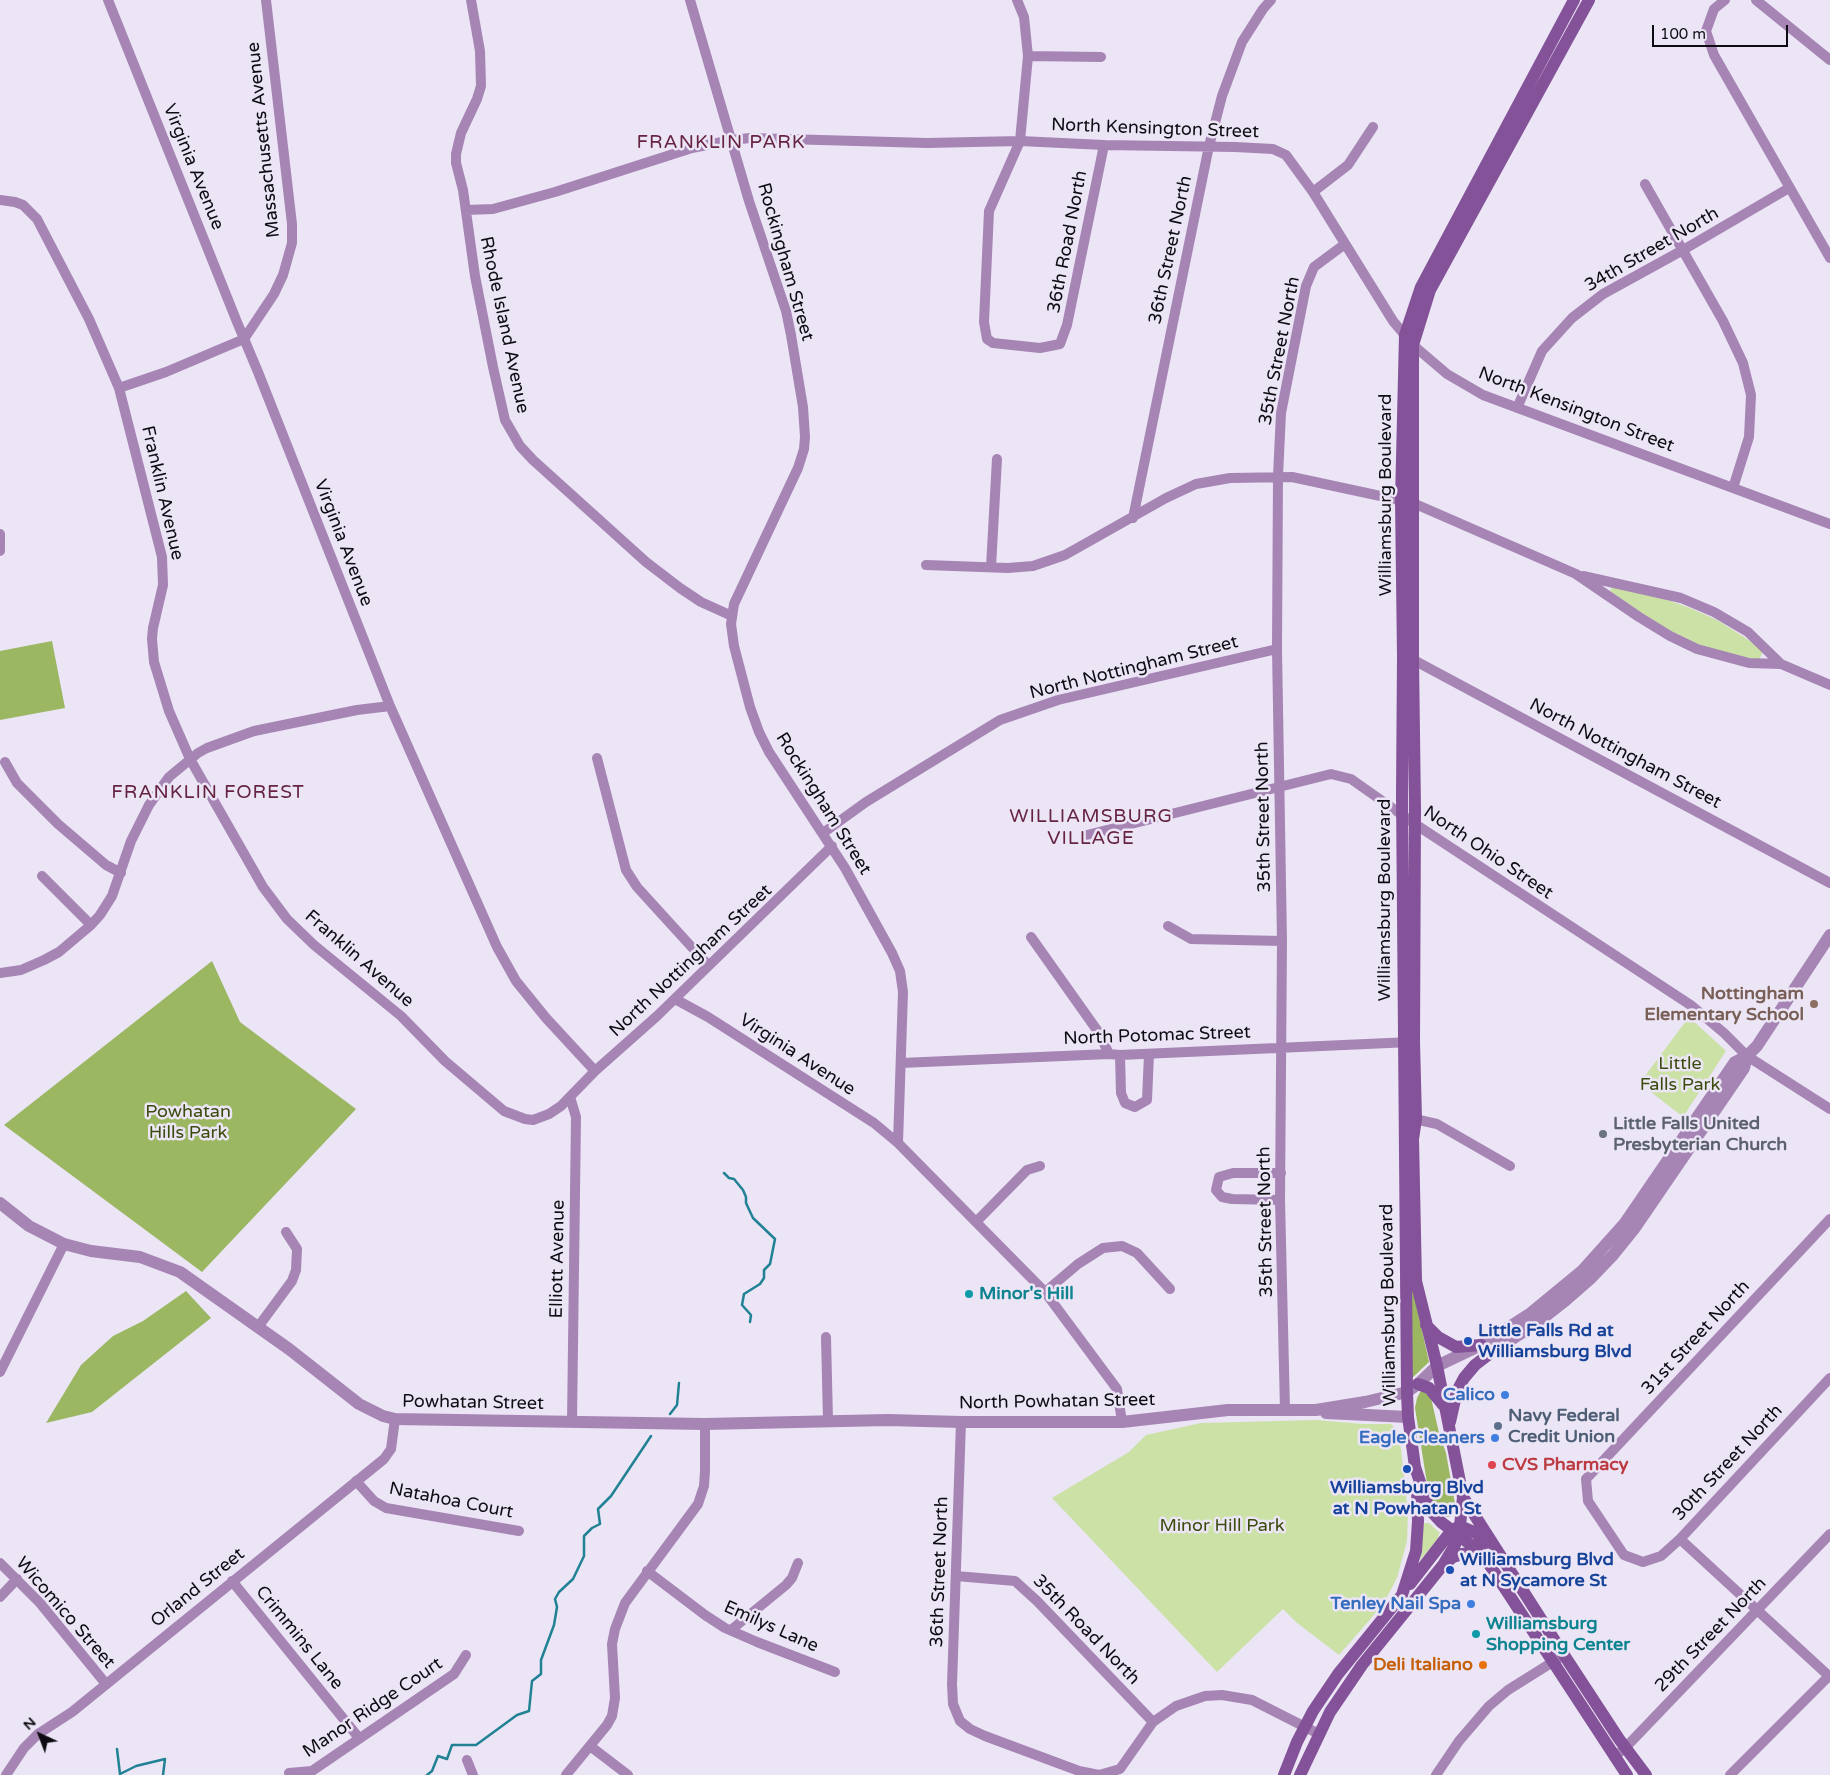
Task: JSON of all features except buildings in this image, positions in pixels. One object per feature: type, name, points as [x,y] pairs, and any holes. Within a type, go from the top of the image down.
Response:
[{"type":"main road","name":"Williamsburg Boulevard","points":[[1409,1042],[1415,824],[1408,657],[1405,335],[1421,287],[1574,0]]},
{"type":"main road","name":"Williamsburg Boulevard","points":[[1407,501],[1413,345],[1430,290],[1589,0]]},
{"type":"main road","name":"Williamsburg Boulevard","points":[[1408,657],[1402,815],[1410,1118],[1406,1392],[1416,1466],[1429,1509],[1435,1516],[1457,1530]]},
{"type":"main road","name":"Williamsburg Boulevard","points":[[1300,1775],[1330,1712],[1348,1685],[1443,1565],[1455,1545],[1463,1497],[1437,1366],[1416,1282],[1413,1139],[1410,1118]]},
{"type":"main road","points":[[1426,1325],[1438,1337],[1456,1347],[1484,1350],[1457,1392],[1448,1427]]},
{"type":"main road","points":[[1418,1384],[1429,1388],[1445,1407]]},
{"type":"main road","points":[[1404,1591],[1416,1551],[1418,1521],[1416,1466]]},
{"type":"main road","points":[[1463,1497],[1503,1560],[1614,1757],[1627,1775]]},
{"type":"main road","points":[[1457,1530],[1476,1533],[1503,1560]]},
{"type":"main road","points":[[1457,1530],[1487,1561],[1646,1775]]},
{"type":"main road","points":[[1284,1775],[1313,1711],[1338,1674],[1404,1591],[1457,1530]]},
{"type":"main road","points":[[1443,1565],[1453,1557],[1462,1554],[1478,1555],[1487,1561]]},
{"type":"street","name":"Virginia Avenue","points":[[108,0],[416,768],[506,964],[546,1018],[595,1071]]},
{"type":"street","name":"Massachusetts Avenue","points":[[244,339],[274,294],[283,275],[292,234],[291,206],[266,0]]},
{"type":"street","name":"Rhode Island Avenue","points":[[471,0],[482,73],[479,92],[461,133],[456,154],[456,166],[466,210],[475,276],[493,367],[502,408],[512,433],[520,446],[533,460],[646,562],[701,602],[732,616]]},
{"type":"street","name":"Rockingham Street","points":[[690,0],[749,201],[786,311],[803,407],[805,436],[804,449],[798,468],[734,604],[731,624],[734,646],[750,707],[769,752],[832,846],[892,953],[900,971],[903,992],[898,1144]]},
{"type":"street","points":[[1017,0],[1024,17],[1028,56],[1020,141]]},
{"type":"street","name":"36th Street North","points":[[1133,518],[1209,146],[1222,96],[1242,42],[1263,10],[1272,0]]},
{"type":"street","points":[[1725,0],[1714,9],[1706,31],[1714,55],[1830,258]]},
{"type":"street","points":[[1756,0],[1830,60]]},
{"type":"street","points":[[1028,56],[1102,58]]},
{"type":"street","points":[[1313,192],[1348,165],[1373,127]]},
{"type":"street","name":"North Kensington Street","points":[[466,210],[493,210],[692,148],[750,138],[927,143],[1020,141],[1104,145],[1209,146],[1273,150],[1286,156],[1313,192],[1382,305],[1405,335],[1413,345],[1447,374],[1483,395],[1830,524]]},
{"type":"street","name":"36th Road North","points":[[1020,141],[989,211],[984,322],[988,339],[993,343],[1021,348],[1040,348],[1060,344],[1067,324],[1104,145]]},
{"type":"street","points":[[1645,184],[1723,321],[1743,363],[1750,395],[1749,437],[1733,488]]},
{"type":"street","name":"34th Street North","points":[[1517,408],[1542,351],[1572,318],[1603,294],[1789,188]]},
{"type":"street","name":"Franklin Avenue","points":[[0,200],[16,202],[22,205],[37,219],[89,318],[119,388],[162,557],[163,585],[153,628],[153,653],[160,684],[190,759],[263,887],[287,919],[314,945],[401,1016],[445,1061],[504,1111],[524,1119],[540,1118],[555,1110],[570,1097]]},
{"type":"street","name":"35th Street North","points":[[1285,1410],[1280,1200],[1282,941],[1277,649],[1278,476],[1281,413],[1306,286],[1314,267],[1345,244]]},
{"type":"street","points":[[119,388],[166,372],[244,339]]},
{"type":"street","points":[[990,567],[997,459]]},
{"type":"street","points":[[926,565],[1033,566],[1065,555],[1166,498],[1196,484],[1230,478],[1292,477],[1407,501],[1576,574],[1681,598],[1714,612],[1748,632],[1781,664],[1830,685]]},
{"type":"street","points":[[0,534],[0,551]]},
{"type":"street","points":[[1576,574],[1639,617],[1670,636],[1697,649],[1749,663],[1781,664]]},
{"type":"street","name":"North Nottingham Street","points":[[823,833],[866,802],[1000,720],[1058,700],[1277,649]]},
{"type":"street","name":"North Nottingham Street","points":[[1408,657],[1830,883]]},
{"type":"street","points":[[0,973],[21,970],[59,952],[100,915],[112,896],[132,841],[148,805],[169,777],[190,759],[207,748],[254,731],[357,710],[390,706]]},
{"type":"street","points":[[597,758],[626,870],[637,887],[708,965]]},
{"type":"street","points":[[5,762],[17,783],[58,824],[106,865],[121,873]]},
{"type":"street","name":"North Ohio Street","points":[[1087,835],[1331,774],[1351,779],[1415,824],[1692,1006],[1747,1056],[1830,1109]]},
{"type":"street","name":"North Nottingham Street","points":[[570,1097],[832,846]]},
{"type":"street","points":[[42,876],[91,925]]},
{"type":"street","points":[[1168,926],[1191,939],[1282,941]]},
{"type":"street","name":"North Powhatan Street","points":[[888,1420],[1122,1422],[1204,1412],[1316,1410],[1365,1402],[1406,1392],[1418,1384],[1437,1366],[1484,1350],[1559,1292],[1604,1248],[1625,1223],[1735,1062],[1747,1056],[1757,1046],[1830,934]]},
{"type":"street","points":[[1031,937],[1099,1033],[1109,1054]]},
{"type":"street","name":"Virginia Avenue","points":[[675,998],[874,1123],[898,1144],[1045,1292],[1117,1389],[1122,1422]]},
{"type":"street","name":"North Potomac Street","points":[[901,1062],[1150,1054],[1409,1042]]},
{"type":"street","points":[[1120,1055],[1122,1093],[1125,1103],[1135,1107],[1147,1100],[1150,1054]]},
{"type":"street","name":"Elliott Avenue","points":[[570,1097],[576,1117],[572,1422]]},
{"type":"street","points":[[1410,1118],[1437,1124],[1510,1166]]},
{"type":"street","points":[[976,1222],[1027,1170],[1040,1166]]},
{"type":"street","points":[[1280,1173],[1232,1172],[1220,1178],[1216,1190],[1222,1197],[1232,1199],[1280,1200]]},
{"type":"street","name":"Powhatan Street","points":[[0,1203],[30,1226],[64,1244],[91,1251],[140,1257],[180,1272],[258,1327],[359,1404],[382,1416],[395,1419],[704,1424],[888,1420]]},
{"type":"street","name":"31st Street North","points":[[1643,1562],[1624,1555],[1606,1529],[1588,1501],[1586,1479],[1830,1219]]},
{"type":"street","points":[[258,1327],[292,1281],[296,1270],[297,1249],[286,1232]]},
{"type":"street","points":[[0,1372],[64,1244]]},
{"type":"street","points":[[1045,1292],[1078,1264],[1103,1248],[1122,1246],[1137,1253],[1170,1289]]},
{"type":"street","points":[[826,1336],[828,1421]]},
{"type":"street","name":"30th Street North","points":[[1643,1562],[1661,1556],[1680,1539],[1830,1378]]},
{"type":"street","name":"North Powhatan Street","points":[[1316,1410],[1325,1413],[1408,1417]]},
{"type":"street","name":"Orland Street","points":[[6,1775],[24,1748],[38,1734],[72,1712],[389,1452],[395,1419]]},
{"type":"street","name":"36th Street North","points":[[961,1422],[952,1684],[953,1704],[960,1721],[970,1729],[985,1736],[1079,1771],[1099,1774],[1120,1769],[1153,1722]]},
{"type":"street","points":[[566,1775],[607,1725],[614,1709],[612,1644],[617,1622],[625,1603],[698,1504],[704,1486],[704,1424]]},
{"type":"street","name":"Natahoa Court","points":[[356,1481],[377,1504],[386,1508],[519,1530]]},
{"type":"street","name":"29th Street North","points":[[1614,1757],[1626,1748],[1830,1534]]},
{"type":"street","points":[[1680,1539],[1830,1676],[1730,1775]]},
{"type":"street","name":"Wicomico Street","points":[[0,1563],[18,1579],[40,1604],[106,1684]]},
{"type":"street","points":[[731,1630],[786,1586],[792,1578],[798,1563]]},
{"type":"street","name":"Emilys Lane","points":[[647,1571],[705,1615],[731,1630],[836,1672]]},
{"type":"street","name":"35th Road North","points":[[956,1576],[1015,1581],[1037,1601],[1153,1722]]},
{"type":"street","points":[[0,1597],[18,1579]]},
{"type":"street","name":"Crimmins Lane","points":[[232,1581],[360,1738]]},
{"type":"street","name":"Manor Ridge Court","points":[[289,1773],[312,1772],[454,1674],[466,1655]]},
{"type":"street","points":[[1436,1775],[1459,1741],[1489,1706],[1508,1690],[1558,1658]]},
{"type":"street","points":[[1153,1722],[1185,1702],[1204,1696],[1222,1695],[1252,1700],[1319,1734]]},
{"type":"street","points":[[590,1746],[628,1775]]},
{"type":"street","points":[[467,1760],[473,1775]]},
{"type":"green space","points":[[1613,586],[1662,598],[1690,608],[1717,620],[1758,646],[1763,652],[1759,660],[1730,655],[1699,645],[1651,620],[1610,591]]},
{"type":"green space","points":[[52,641],[65,708],[0,720],[0,651]]},
{"type":"green space","name":"Powhatan Hills Park","points":[[212,961],[240,1022],[356,1109],[202,1272],[4,1125]]},
{"type":"green space","name":"Little Falls Park","points":[[1689,1017],[1726,1051],[1683,1117],[1651,1092],[1642,1080]]},
{"type":"green space","points":[[1410,1252],[1415,1299],[1429,1362],[1411,1379]]},
{"type":"green space","points":[[186,1291],[211,1318],[92,1412],[46,1423],[81,1365],[113,1336],[143,1321]]},
{"type":"green space","points":[[1422,1389],[1431,1398],[1446,1453],[1456,1509],[1453,1515],[1449,1517],[1439,1512],[1429,1496],[1415,1408],[1417,1398]]},
{"type":"green space","name":"Minor Hill Park","points":[[1316,1420],[1391,1424],[1397,1430],[1408,1513],[1407,1541],[1397,1578],[1387,1597],[1373,1616],[1339,1655],[1296,1622],[1283,1609],[1217,1672],[1052,1498],[1129,1452],[1146,1435],[1201,1423]]},
{"type":"green space","points":[[1424,1523],[1429,1523],[1440,1533],[1439,1538],[1420,1560]]},
{"type":"waterway","points":[[724,1173],[729,1178],[734,1179],[743,1190],[746,1203],[753,1218],[775,1239],[770,1264],[764,1270],[764,1278],[760,1284],[744,1294],[742,1305],[751,1315],[750,1322]]},
{"type":"waterway","points":[[670,1414],[677,1405],[679,1383]]},
{"type":"waterway","points":[[427,1775],[432,1771],[438,1756],[447,1759],[452,1745],[476,1745],[517,1715],[529,1711],[532,1681],[541,1674],[541,1660],[554,1625],[557,1607],[555,1599],[559,1592],[573,1579],[584,1556],[584,1536],[592,1528],[600,1524],[598,1509],[611,1496],[651,1436]]},
{"type":"waterway","points":[[117,1749],[120,1774],[136,1766],[165,1759],[163,1775]]},
{"type":"place","name":"Nottingham Elementary School","points":[[1814,1004]]},
{"type":"place","name":"Little Falls United Presbyterian Church","points":[[1603,1134]]},
{"type":"place","name":"Minor's Hill","points":[[969,1294]]},
{"type":"place","name":"Little Falls Rd at Williamsburg Blvd","points":[[1468,1341]]},
{"type":"place","name":"Calico","points":[[1505,1395]]},
{"type":"place","name":"Navy Federal Credit Union","points":[[1498,1426]]},
{"type":"place","name":"Eagle Cleaners","points":[[1495,1438]]},
{"type":"place","name":"CVS Pharmacy","points":[[1492,1465]]},
{"type":"place","name":"Williamsburg Blvd at N Powhatan St","points":[[1407,1469]]},
{"type":"place","name":"Williamsburg Blvd at N Sycamore St","points":[[1450,1570]]},
{"type":"place","name":"Tenley Nail Spa","points":[[1471,1604]]},
{"type":"place","name":"Williamsburg Shopping Center","points":[[1476,1634]]},
{"type":"place","name":"Deli Italiano","points":[[1483,1665]]},
{"type":"district","name":"FRANKLIN PARK","points":[[721,143]]},
{"type":"district","name":"FRANKLIN FOREST","points":[[208,793]]},
{"type":"district","name":"WILLIAMSBURG VILLAGE","points":[[1091,828]]}]
